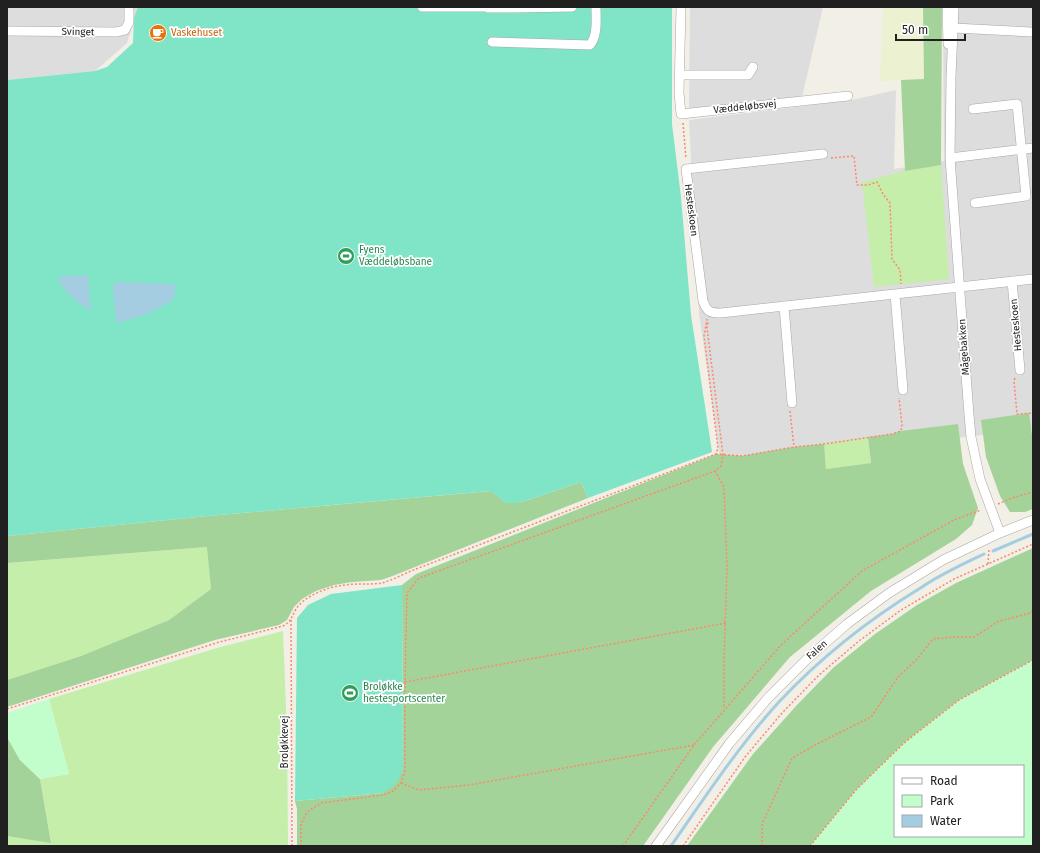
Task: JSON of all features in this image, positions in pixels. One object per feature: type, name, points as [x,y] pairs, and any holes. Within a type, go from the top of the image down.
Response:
[{"type":"street","name":"Svinget","points":[[7,31],[116,32],[125,30],[128,22],[129,7]]},
{"type":"street","points":[[422,7],[572,7]]},
{"type":"street","points":[[492,42],[590,45],[594,41],[596,29],[596,7]]},
{"type":"street","points":[[681,7],[679,93],[681,114]]},
{"type":"street","name":"Mågebakken","points":[[947,7],[950,77],[950,158],[971,437],[980,479],[1000,533]]},
{"type":"street","name":"Mågebakken","points":[[950,77],[954,7]]},
{"type":"street","points":[[954,28],[1031,32]]},
{"type":"street","points":[[680,75],[748,76],[753,67]]},
{"type":"street","name":"Væddeløbsvej","points":[[681,114],[848,96]]},
{"type":"street","points":[[973,109],[1017,104],[1026,196],[975,203]]},
{"type":"street","points":[[950,158],[1033,148]]},
{"type":"street","points":[[686,169],[823,154]]},
{"type":"street","name":"Hesteskoen","points":[[686,169],[703,301],[705,307],[709,311]]},
{"type":"street","points":[[709,311],[721,313],[1033,279]]},
{"type":"street","name":"Hesteskoen","points":[[1012,281],[1020,370]]},
{"type":"street","points":[[899,293],[903,390]]},
{"type":"street","points":[[784,306],[792,403]]},
{"type":"street","name":"Falen","points":[[656,846],[729,744],[768,698],[807,659],[847,624],[889,593],[943,560],[990,537],[1033,520]]},
{"type":"path","points":[[681,114],[684,125],[686,169]]},
{"type":"path","points":[[823,154],[827,158],[854,156],[857,185],[868,185],[878,182],[883,194],[890,203],[892,259],[900,270],[899,293]]},
{"type":"path","points":[[709,311],[704,336],[718,448],[716,454]]},
{"type":"path","points":[[301,846],[301,824],[307,812],[321,803],[383,795],[393,791],[401,783],[405,771],[407,594],[419,578],[715,472],[721,466],[723,455],[707,328],[709,311]]},
{"type":"path","points":[[1020,370],[1014,381],[1017,414],[1033,413]]},
{"type":"path","points":[[7,709],[216,643],[283,626],[291,620],[296,609],[304,601],[324,590],[350,584],[384,582],[716,454],[742,456],[794,447],[892,434],[901,431],[902,425],[899,395],[903,390]]},
{"type":"path","points":[[792,403],[790,408],[794,447]]},
{"type":"path","points":[[715,472],[724,486],[726,623],[724,709]]},
{"type":"path","points":[[623,846],[694,745],[724,709],[781,645],[862,571],[954,520],[1012,498],[1033,492]]},
{"type":"path","points":[[988,564],[990,537]]},
{"type":"path","points":[[682,846],[745,757],[782,713],[819,675],[859,641],[901,610],[954,579],[1033,544]]},
{"type":"path","points":[[762,846],[762,824],[792,758],[871,717],[898,677],[917,659],[933,639],[974,637],[999,620],[1031,613],[1033,611]]},
{"type":"path","name":"Broløkkevej","points":[[291,620],[292,846]]},
{"type":"path","points":[[405,682],[726,623]]},
{"type":"path","points":[[810,846],[856,790],[904,743],[959,700],[1033,660]]},
{"type":"path","points":[[401,783],[419,790],[469,785],[694,745]]},
{"type":"shaded area","points":[[7,7],[138,7],[127,43],[95,71],[7,80]]},
{"type":"shaded area","points":[[690,7],[823,7],[802,97],[689,110]]},
{"type":"shaded area","points":[[943,7],[1033,7],[1033,429],[721,466],[699,313],[689,120],[852,100],[896,90],[894,169],[944,161]]},
{"type":"green space","name":"Fyens Væddeløbsbane","points":[[138,7],[672,7],[672,124],[681,197],[691,315],[712,452],[588,498],[581,482],[519,503],[506,503],[490,491],[208,516],[7,536],[7,80],[95,71],[107,67],[133,43],[134,18]]},
{"type":"green space","points":[[883,7],[923,7],[924,79],[880,81]]},
{"type":"green space","points":[[923,7],[942,7],[941,165],[905,171],[901,80],[924,79]]},
{"type":"green space","points":[[941,165],[949,279],[874,287],[862,182],[905,171]]},
{"type":"green space","points":[[1029,413],[1033,442],[1033,509],[1025,512],[1010,512],[1000,496],[986,457],[981,420]]},
{"type":"green space","points":[[958,424],[963,464],[978,508],[972,525],[956,539],[871,591],[790,657],[713,747],[643,846],[297,846],[297,809],[295,801],[383,793],[403,768],[402,585],[416,574],[716,454],[742,456],[794,447],[824,444],[826,469],[871,463],[868,437],[892,434],[901,431]]},
{"type":"green space","points":[[868,437],[871,463],[826,469],[824,444]]},
{"type":"green space","points":[[581,482],[588,498],[390,577],[381,580],[334,585],[316,591],[302,599],[294,607],[287,620],[279,625],[215,640],[7,707],[7,680],[81,656],[169,620],[211,589],[207,547],[7,563],[7,536],[208,516],[491,491],[506,503],[519,503]]},
{"type":"green space","points":[[208,547],[211,589],[169,620],[81,656],[7,680],[7,563]]},
{"type":"green space","points":[[1033,548],[1033,660],[959,700],[904,743],[856,790],[810,846],[687,846],[753,754],[833,668],[875,634],[917,605],[956,583]]},
{"type":"green space","name":"Broløkke hestesportscenter","points":[[402,585],[403,768],[400,777],[391,788],[383,793],[295,801],[297,618],[308,605],[331,594]]},
{"type":"green space","points":[[283,631],[287,733],[288,846],[7,846],[7,836],[51,842],[40,779],[69,774],[49,699],[217,648]]},
{"type":"green space","points":[[1033,660],[1033,846],[810,846],[856,790],[904,743],[959,700]]},
{"type":"green space","points":[[49,699],[69,774],[40,779],[20,760],[7,737],[7,713]]},
{"type":"green space","points":[[7,737],[20,760],[40,779],[51,843],[7,836]]},
{"type":"water","points":[[88,275],[91,311],[71,296],[57,277]]},
{"type":"water","points":[[115,282],[175,284],[174,297],[165,305],[157,309],[119,323],[116,320],[113,288]]},
{"type":"waterway","points":[[993,551],[1033,534]]},
{"type":"waterway","points":[[671,846],[749,737],[778,703],[828,655],[884,612],[929,582],[944,573],[984,554]]},
{"type":"place","name":"Vaskehuset","points":[[158,33]]},
{"type":"place","name":"Fyens Væddeløbsbane","points":[[346,256]]},
{"type":"place","name":"Broløkke hestesportscenter","points":[[350,693]]}]
